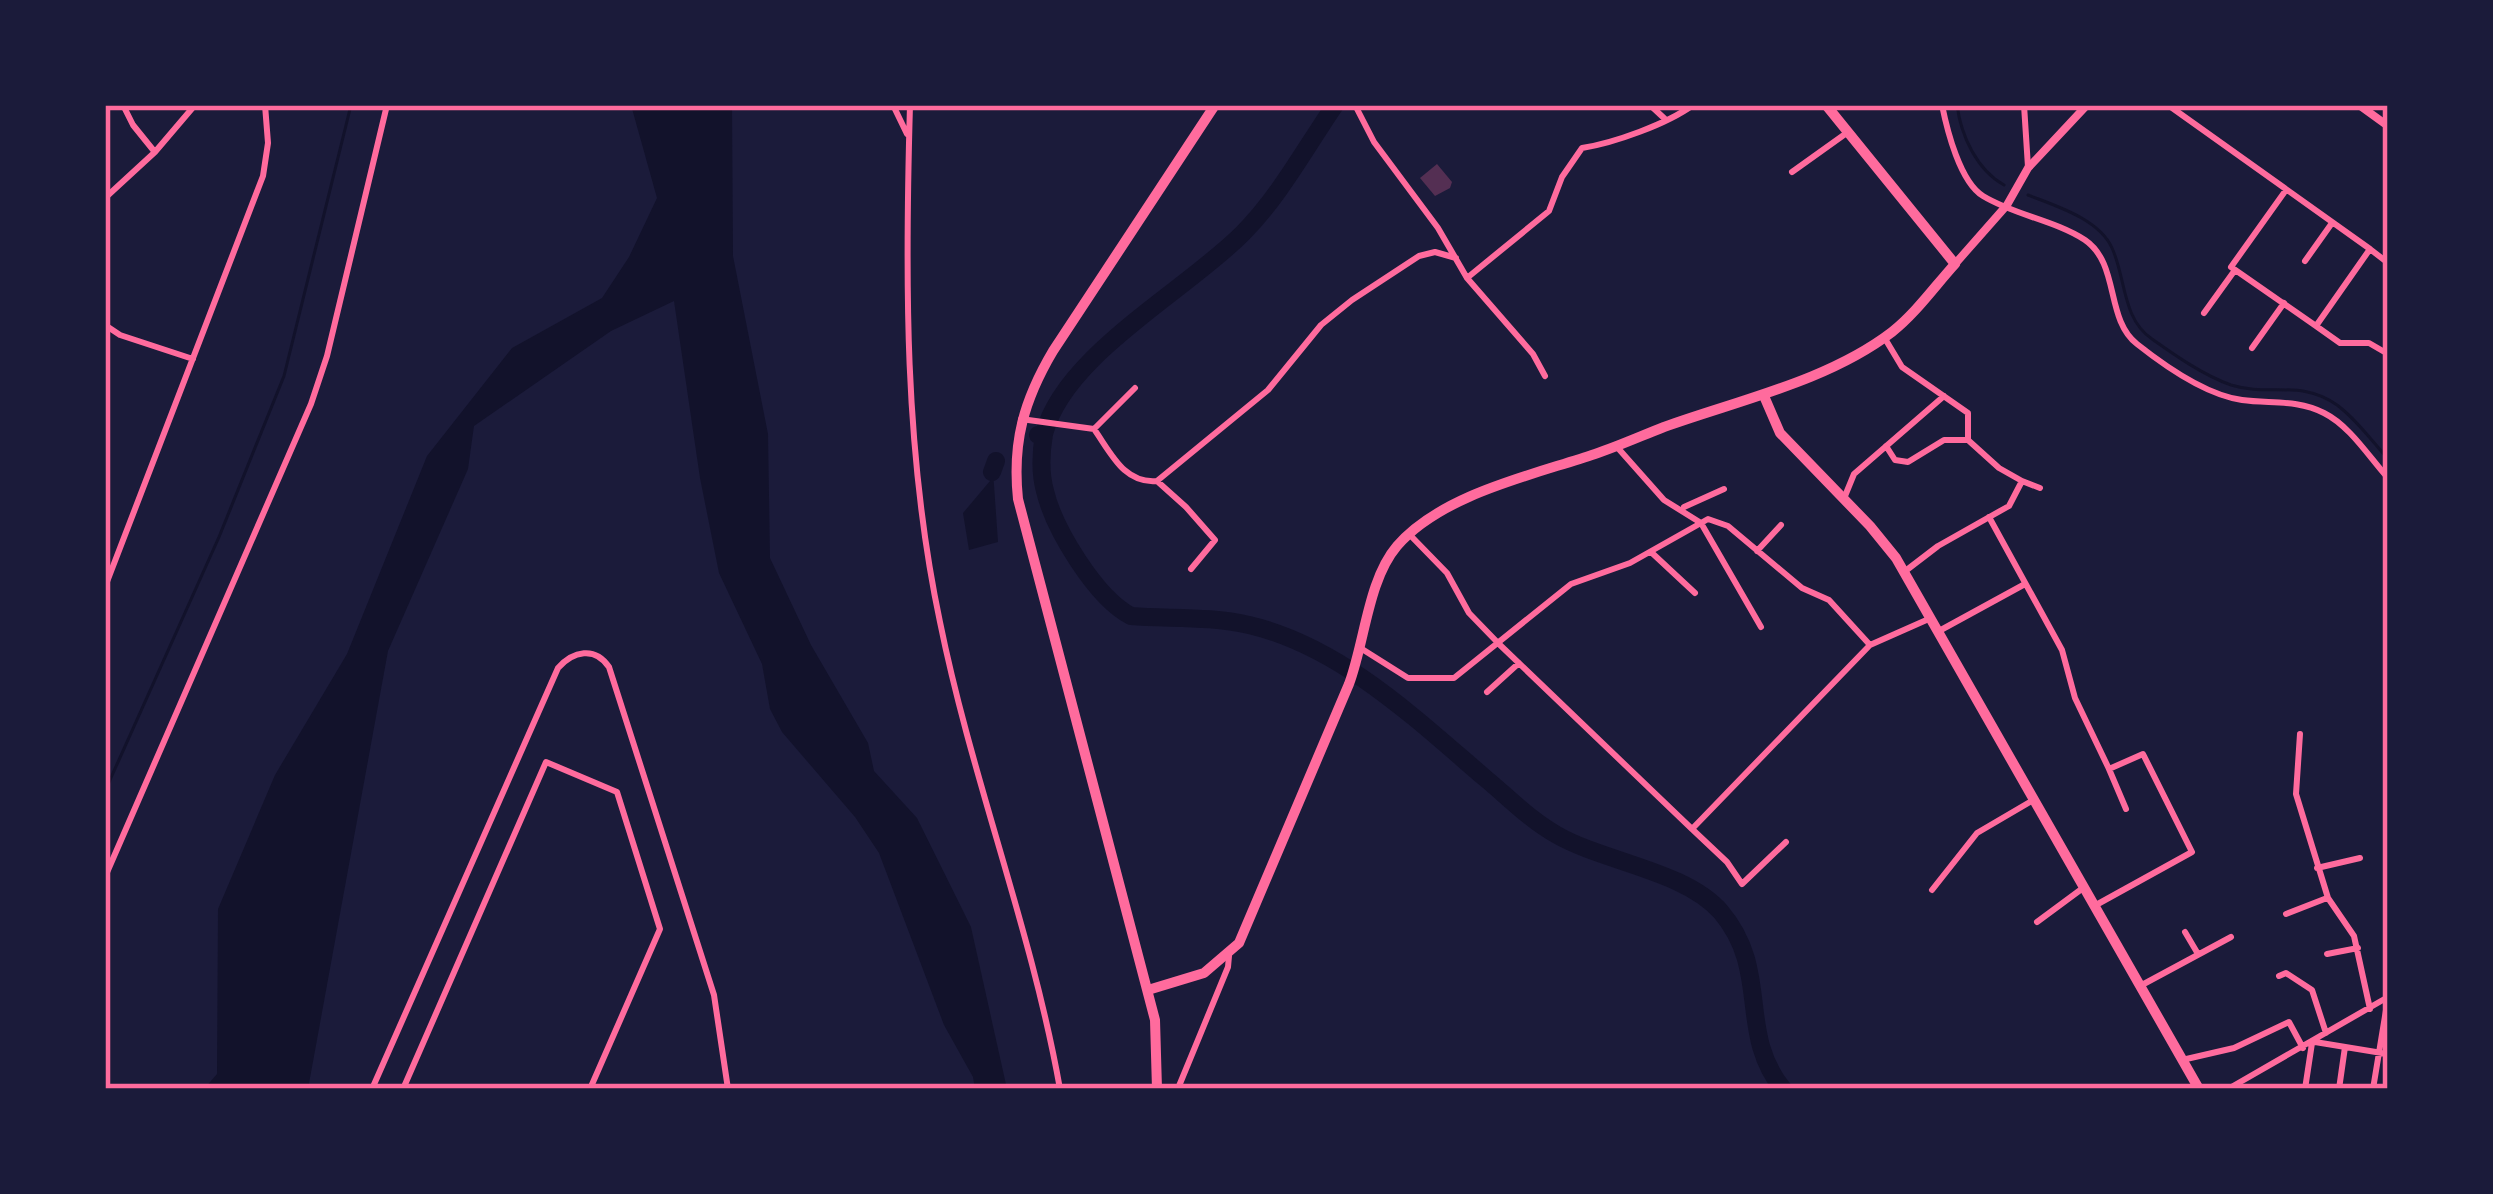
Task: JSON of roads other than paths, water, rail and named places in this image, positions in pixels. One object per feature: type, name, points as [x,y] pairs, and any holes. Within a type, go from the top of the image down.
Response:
[{"type":"main road","points":[[1157,1089],[1158,1044],[1148,990],[1018,499],[1016,439],[1034,383],[1053,351],[1215,105]]},
{"type":"main road","points":[[1148,990],[1190,979],[1229,956],[1239,944],[1350,682],[1379,574],[1410,535],[1478,494],[1519,476],[1764,396],[1884,337],[1954,264],[1826,105]]},
{"type":"main road","points":[[1764,396],[1780,434],[1870,526],[1904,572],[2199,1089]]},
{"type":"street","points":[[123,105],[155,152]]},
{"type":"street","points":[[105,197],[155,152],[195,105]]},
{"type":"street","points":[[105,586],[262,176],[268,143],[265,105]]},
{"type":"street","points":[[105,877],[311,404],[327,356],[387,105]]},
{"type":"street","points":[[893,105],[909,136]]},
{"type":"street","points":[[910,105],[909,362],[928,551],[954,683],[1040,990],[1060,1089]]},
{"type":"street","points":[[1356,105],[1374,142],[1468,278],[1533,353],[1545,376]]},
{"type":"street","points":[[1650,105],[1667,120]]},
{"type":"street","points":[[1468,278],[1549,211],[1562,177],[1582,148],[1613,144],[1693,105]]},
{"type":"street","points":[[1942,105],[1950,138],[1982,196],[2091,244],[2100,255],[2120,320],[2133,341],[2185,376],[2236,400],[2285,401],[2322,412],[2388,478]]},
{"type":"street","points":[[2024,105],[2028,168]]},
{"type":"street","points":[[1954,264],[2007,205],[2028,168],[2087,105]]},
{"type":"street","points":[[2168,105],[2388,262]]},
{"type":"street","points":[[2359,105],[2388,126]]},
{"type":"street","points":[[1792,172],[1848,132]]},
{"type":"street","points":[[2286,190],[2231,267],[2340,343],[2368,343],[2388,354]]},
{"type":"street","points":[[2305,261],[2332,223]]},
{"type":"street","points":[[2316,326],[2370,249]]},
{"type":"street","points":[[1020,419],[1094,429],[1126,473],[1141,482],[1157,481],[1268,391],[1321,325],[1352,300],[1419,256],[1435,252],[1456,258]]},
{"type":"street","points":[[2204,313],[2235,270]]},
{"type":"street","points":[[2252,348],[2284,303]]},
{"type":"street","points":[[105,325],[193,359]]},
{"type":"street","points":[[1884,337],[1902,368],[1968,413],[1968,440]]},
{"type":"street","points":[[1094,429],[1135,388]]},
{"type":"street","points":[[1844,499],[1853,475],[1945,395]]},
{"type":"street","points":[[1886,446],[1895,460],[1908,462],[1944,440],[1968,440],[1999,468],[2040,488]]},
{"type":"street","points":[[1616,446],[1664,500],[1701,523],[1761,627]]},
{"type":"street","points":[[1157,481],[1215,540],[1191,569]]},
{"type":"street","points":[[1904,572],[1938,546],[2009,506],[2022,481]]},
{"type":"street","points":[[1682,508],[1724,489]]},
{"type":"street","points":[[1989,517],[2062,650],[2075,698],[2126,809]]},
{"type":"street","points":[[1362,649],[1408,678],[1454,678],[1571,584],[1651,552],[1713,519],[1802,587],[1829,600],[1870,645]]},
{"type":"street","points":[[1756,551],[1781,525]]},
{"type":"street","points":[[1410,535],[1447,574],[1469,613],[1727,862],[1742,884],[1786,842]]},
{"type":"street","points":[[1651,552],[1694,593]]},
{"type":"street","points":[[1939,632],[2025,584]]},
{"type":"street","points":[[1692,829],[1870,645],[1931,618]]},
{"type":"street","points":[[372,1089],[558,668],[567,658],[589,652],[609,667],[706,967],[724,1044],[728,1089]]},
{"type":"street","points":[[1487,692],[1519,663]]},
{"type":"street","points":[[2300,734],[2296,794],[2328,898],[2349,926],[2358,948],[2370,1009]]},
{"type":"street","points":[[2096,906],[2192,852],[2144,754],[2109,769]]},
{"type":"street","points":[[403,1089],[546,762],[617,793],[660,929],[590,1089]]},
{"type":"street","points":[[1932,890],[1977,832],[2035,799]]},
{"type":"street","points":[[2318,868],[2360,858]]},
{"type":"street","points":[[2038,922],[2085,886]]},
{"type":"street","points":[[2286,914],[2328,898]]},
{"type":"street","points":[[2185,932],[2198,954]]},
{"type":"street","points":[[2140,986],[2231,937]]},
{"type":"street","points":[[2327,954],[2358,948]]},
{"type":"street","points":[[1179,1086],[1229,956]]},
{"type":"street","points":[[2279,976],[2285,973],[2312,990],[2326,1033]]},
{"type":"street","points":[[2228,1089],[2388,997]]},
{"type":"street","points":[[2373,1089],[2384,1053],[2388,997]]},
{"type":"street","points":[[2182,1060],[2234,1048],[2289,1022],[2310,1044],[2384,1053]]},
{"type":"street","points":[[2305,1089],[2310,1044]]},
{"type":"street","points":[[2339,1089],[2345,1047]]},
{"type":"waterway","points":[[105,791],[219,537],[284,376],[351,105]]},
{"type":"waterway","points":[[1038,435],[1044,434],[1056,405],[1076,377],[1101,351],[1256,219],[1335,105]]},
{"type":"waterway","points":[[1957,105],[1972,151],[2004,185]]},
{"type":"waterway","points":[[2028,195],[2076,215],[2106,238],[2135,321],[2152,339],[2231,385],[2323,397],[2351,417],[2388,459]]},
{"type":"waterway","points":[[1044,434],[1043,484],[1050,507],[1078,561],[1118,607],[1131,616],[1249,625],[1315,649],[1404,709],[1547,829],[1706,898],[1736,934],[1750,979],[1761,1046],[1783,1089]]},
{"type":"waterway","points":[[992,472],[996,461]]}]
